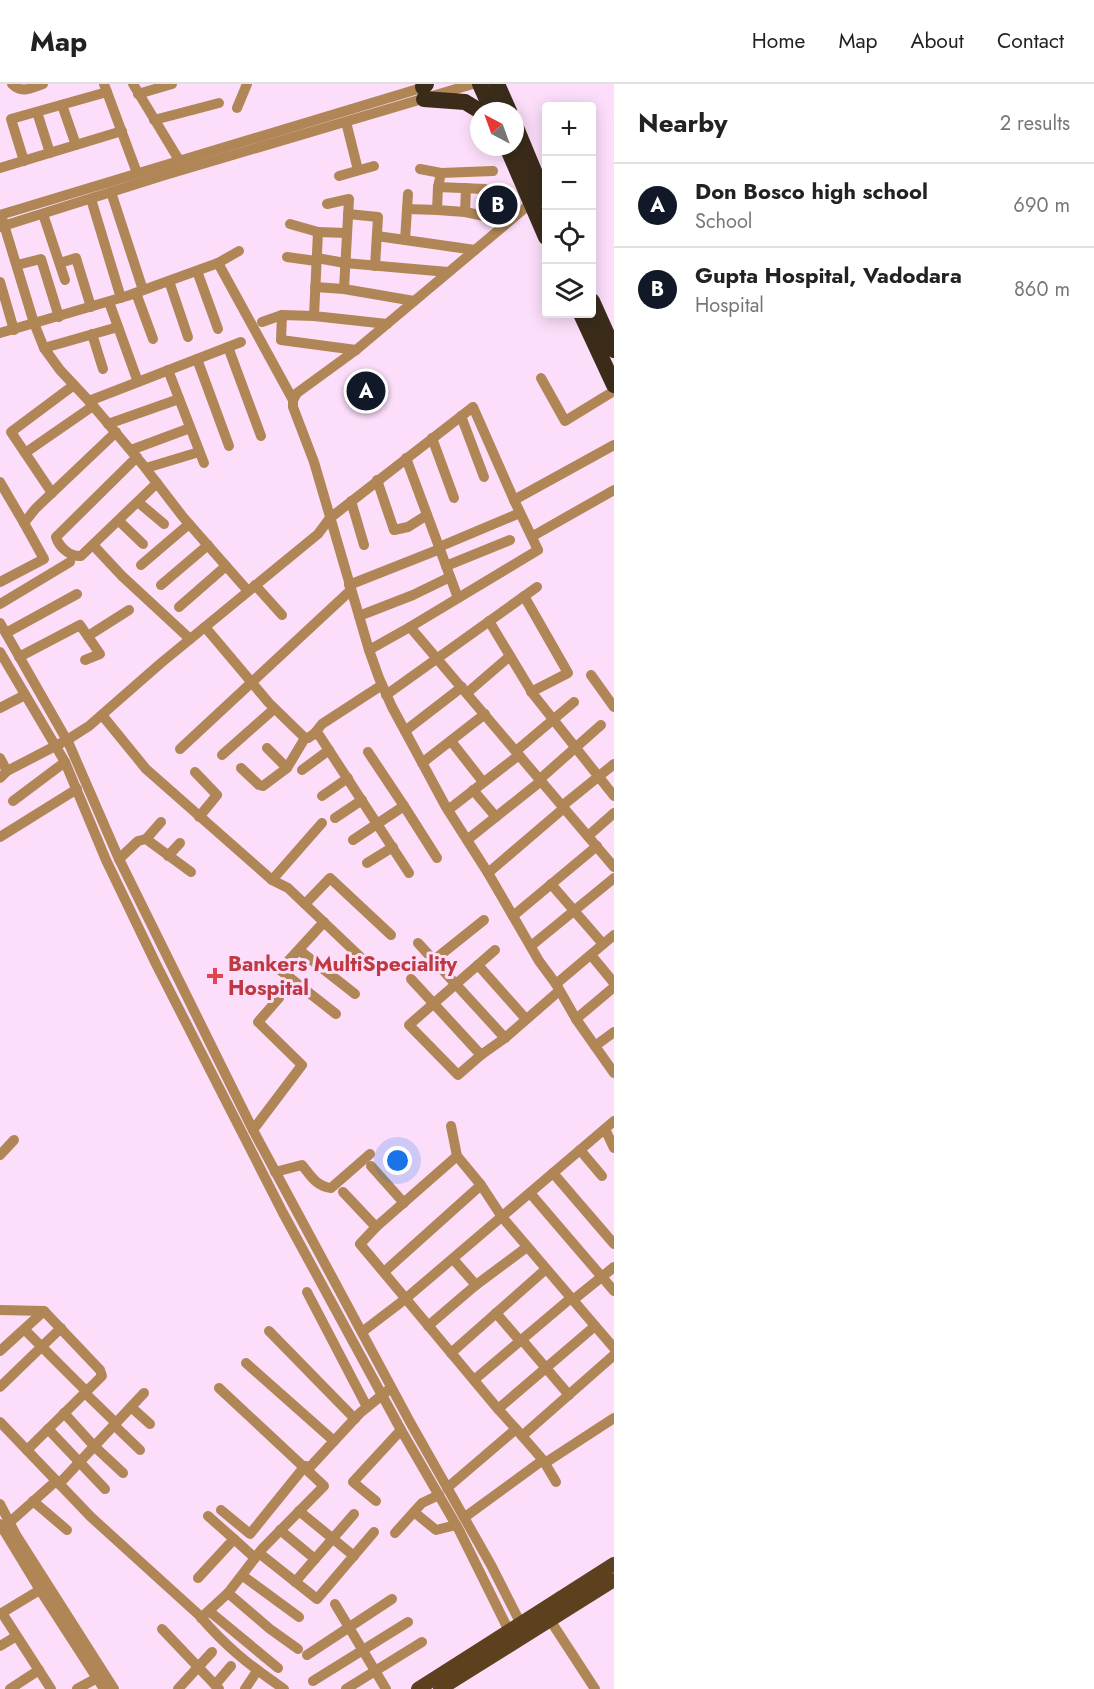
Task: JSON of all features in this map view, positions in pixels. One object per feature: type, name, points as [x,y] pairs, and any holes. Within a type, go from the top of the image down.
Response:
[{"type":"highway","points":[[480,84],[488,102]]},
{"type":"highway","points":[[497,84],[505,102]]},
{"type":"highway","points":[[427,88],[470,105]]},
{"type":"highway","points":[[524,154],[542,216]]},
{"type":"highway","points":[[512,156],[539,201]]},
{"type":"highway","points":[[596,312],[614,350]]},
{"type":"highway","points":[[583,318],[614,385]]},
{"type":"main road","points":[[440,1689],[614,1564]]},
{"type":"main road","points":[[418,1689],[518,1633],[550,1620],[614,1580]]},
{"type":"street","points":[[12,84],[19,90],[23,90],[43,84]]},
{"type":"street","points":[[172,84],[136,89],[178,160]]},
{"type":"street","points":[[237,108],[247,84]]},
{"type":"street","points":[[2,221],[178,160],[427,88],[473,84]]},
{"type":"street","points":[[24,161],[10,119],[62,105],[105,88],[137,173]]},
{"type":"street","points":[[2,221],[43,213],[346,122],[427,88]]},
{"type":"street","points":[[154,120],[219,103]]},
{"type":"street","points":[[62,105],[76,145]]},
{"type":"street","points":[[37,112],[50,153]]},
{"type":"street","points":[[346,122],[358,170]]},
{"type":"street","points":[[0,168],[122,131]]},
{"type":"street","points":[[339,176],[374,166]]},
{"type":"street","points":[[420,169],[441,173],[493,171]]},
{"type":"street","points":[[437,210],[441,173]]},
{"type":"street","points":[[438,187],[485,189]]},
{"type":"street","points":[[465,212],[466,188]]},
{"type":"street","points":[[111,192],[153,339]]},
{"type":"street","points":[[405,240],[408,194]]},
{"type":"street","points":[[91,199],[121,298]]},
{"type":"street","points":[[327,204],[349,199],[344,289]]},
{"type":"street","points":[[293,400],[297,393],[356,350],[508,221],[539,201]]},
{"type":"street","points":[[407,209],[465,212],[508,221]]},
{"type":"street","points":[[43,213],[65,280]]},
{"type":"street","points":[[348,214],[378,217],[375,266]]},
{"type":"street","points":[[2,221],[44,348],[60,370],[91,403],[226,566],[282,615]]},
{"type":"street","points":[[290,224],[318,232],[347,233]]},
{"type":"street","points":[[314,316],[318,232]]},
{"type":"street","points":[[377,236],[475,250]]},
{"type":"street","points":[[0,333],[140,292],[218,263],[239,251]]},
{"type":"street","points":[[287,257],[448,273]]},
{"type":"street","points":[[60,262],[76,258],[91,307]]},
{"type":"street","points":[[17,265],[41,259],[59,317]]},
{"type":"street","points":[[218,263],[293,400],[293,406],[314,462],[369,650],[384,690],[448,810],[576,1019],[614,1073]]},
{"type":"street","points":[[197,271],[218,329]]},
{"type":"street","points":[[169,281],[188,337]]},
{"type":"street","points":[[0,282],[14,330]]},
{"type":"street","points":[[315,287],[344,289],[414,301]]},
{"type":"street","points":[[109,302],[138,382]]},
{"type":"street","points":[[282,315],[281,340],[356,350]]},
{"type":"street","points":[[262,322],[282,315],[387,324]]},
{"type":"street","points":[[44,348],[118,327]]},
{"type":"street","points":[[92,334],[103,369]]},
{"type":"street","points":[[25,453],[91,403],[241,342]]},
{"type":"street","points":[[228,347],[261,436]]},
{"type":"street","points":[[197,359],[229,446]]},
{"type":"street","points":[[146,468],[201,457],[168,370]]},
{"type":"street","points":[[541,378],[565,421],[614,391]]},
{"type":"street","points":[[52,493],[11,432],[74,385]]},
{"type":"street","points":[[24,523],[112,428],[179,399]]},
{"type":"street","points":[[0,758],[4,774],[62,743],[102,715],[318,534],[330,518],[473,407],[538,550],[369,650]]},
{"type":"street","points":[[461,416],[484,477]]},
{"type":"street","points":[[158,483],[81,556],[69,553],[58,542],[56,537],[134,454],[190,428]]},
{"type":"street","points":[[432,438],[454,498]]},
{"type":"street","points":[[514,500],[614,445]]},
{"type":"street","points":[[406,458],[458,598]]},
{"type":"street","points":[[377,480],[394,530],[408,527],[427,515]]},
{"type":"street","points":[[0,582],[44,559],[1,487]]},
{"type":"street","points":[[533,536],[614,490]]},
{"type":"street","points":[[351,501],[364,545]]},
{"type":"street","points":[[138,502],[164,524]]},
{"type":"street","points":[[180,749],[252,683],[350,587],[520,513]]},
{"type":"street","points":[[119,520],[143,544]]},
{"type":"street","points":[[141,566],[189,524]]},
{"type":"street","points":[[359,616],[413,595],[448,571],[510,540]]},
{"type":"street","points":[[93,544],[122,576],[190,639]]},
{"type":"street","points":[[160,585],[208,545]]},
{"type":"street","points":[[0,604],[70,562]]},
{"type":"street","points":[[179,606],[226,566]]},
{"type":"street","points":[[241,768],[261,786],[265,785],[287,768],[309,736],[325,722],[438,659],[537,587]]},
{"type":"street","points":[[6,633],[77,594]]},
{"type":"street","points":[[524,596],[568,673],[531,692]]},
{"type":"street","points":[[88,636],[129,610]]},
{"type":"street","points":[[489,621],[531,692],[614,796]]},
{"type":"street","points":[[0,623],[62,743],[253,1130],[392,1387],[443,1491],[456,1525],[518,1633]]},
{"type":"street","points":[[19,657],[80,625],[100,654],[85,660]]},
{"type":"street","points":[[205,627],[274,709],[309,736],[319,735],[409,873]]},
{"type":"street","points":[[410,627],[614,867]]},
{"type":"street","points":[[0,652],[4,667],[62,743],[65,762],[106,860],[158,969],[280,1208],[401,1430],[443,1491],[465,1517],[518,1633]]},
{"type":"street","points":[[405,731],[510,656]]},
{"type":"street","points":[[591,675],[614,706]]},
{"type":"street","points":[[0,708],[26,695]]},
{"type":"street","points":[[448,810],[574,702]]},
{"type":"street","points":[[222,755],[274,709]]},
{"type":"street","points":[[422,763],[485,714]]},
{"type":"street","points":[[102,715],[146,769],[272,880],[288,888],[372,968]]},
{"type":"street","points":[[467,840],[541,780],[601,725]]},
{"type":"street","points":[[451,741],[483,782]]},
{"type":"street","points":[[267,748],[287,768]]},
{"type":"street","points":[[302,770],[329,750]]},
{"type":"street","points":[[368,752],[437,858]]},
{"type":"street","points":[[13,801],[65,762]]},
{"type":"street","points":[[488,873],[614,764]]},
{"type":"street","points":[[195,772],[217,795],[199,817]]},
{"type":"street","points":[[322,796],[348,778]]},
{"type":"street","points":[[0,837],[77,789]]},
{"type":"street","points":[[473,790],[496,817]]},
{"type":"street","points":[[335,818],[362,800]]},
{"type":"street","points":[[352,840],[404,806]]},
{"type":"street","points":[[588,836],[614,813]]},
{"type":"street","points":[[119,859],[138,841],[146,839],[161,822]]},
{"type":"street","points":[[272,880],[322,823]]},
{"type":"street","points":[[146,839],[191,872]]},
{"type":"street","points":[[168,855],[180,843]]},
{"type":"street","points":[[513,916],[597,846]]},
{"type":"street","points":[[367,863],[393,847]]},
{"type":"street","points":[[305,904],[330,878],[391,935]]},
{"type":"street","points":[[531,946],[614,878]]},
{"type":"street","points":[[551,884],[603,944]]},
{"type":"street","points":[[434,960],[484,920]]},
{"type":"street","points":[[324,922],[280,970],[336,1014]]},
{"type":"street","points":[[495,950],[410,1025],[458,1075],[480,1055],[505,1038],[614,935]]},
{"type":"street","points":[[418,943],[505,1038]]},
{"type":"street","points":[[299,950],[355,994]]},
{"type":"street","points":[[576,1019],[614,985],[591,955]]},
{"type":"street","points":[[478,965],[526,1019]]},
{"type":"street","points":[[411,980],[480,1055]]},
{"type":"street","points":[[253,1130],[302,1065],[258,1022],[279,998]]},
{"type":"street","points":[[595,1046],[614,1032]]},
{"type":"street","points":[[362,1332],[406,1299],[614,1121]]},
{"type":"street","points":[[451,1126],[457,1156],[482,1185],[502,1217],[614,1348]]},
{"type":"street","points":[[605,1129],[614,1148]]},
{"type":"street","points":[[0,1155],[14,1140]]},
{"type":"street","points":[[580,1150],[602,1176]]},
{"type":"street","points":[[275,1172],[302,1165],[321,1187],[331,1188],[370,1154]]},
{"type":"street","points":[[457,1156],[376,1227],[360,1244],[544,1461],[556,1482]]},
{"type":"street","points":[[371,1166],[404,1203]]},
{"type":"street","points":[[553,1173],[614,1244]]},
{"type":"street","points":[[384,1272],[482,1185]]},
{"type":"street","points":[[343,1192],[376,1227]]},
{"type":"street","points":[[530,1193],[614,1291]]},
{"type":"street","points":[[428,1326],[527,1246]]},
{"type":"street","points":[[453,1259],[476,1285]]},
{"type":"street","points":[[474,1380],[614,1267]]},
{"type":"street","points":[[451,1353],[546,1269]]},
{"type":"street","points":[[307,1292],[367,1407]]},
{"type":"street","points":[[0,1310],[45,1311],[102,1373],[102,1376],[27,1450]]},
{"type":"street","points":[[0,1351],[45,1311]]},
{"type":"street","points":[[496,1313],[569,1395]]},
{"type":"street","points":[[498,1409],[595,1326]]},
{"type":"street","points":[[0,1387],[61,1328]]},
{"type":"street","points":[[25,1330],[140,1450]]},
{"type":"street","points":[[269,1331],[355,1419]]},
{"type":"street","points":[[395,1533],[425,1501],[443,1491],[569,1395],[614,1355]]},
{"type":"street","points":[[246,1363],[334,1441]]},
{"type":"street","points":[[304,1466],[310,1467],[367,1407],[392,1387]]},
{"type":"street","points":[[205,1614],[228,1593],[280,1530],[324,1486],[219,1388]]},
{"type":"street","points":[[5,1523],[79,1463],[144,1393]]},
{"type":"street","points":[[131,1407],[150,1424]]},
{"type":"street","points":[[64,1413],[123,1473]]},
{"type":"street","points":[[465,1517],[544,1461],[614,1418]]},
{"type":"street","points":[[0,1422],[91,1517],[205,1614],[278,1668]]},
{"type":"street","points":[[48,1429],[105,1489]]},
{"type":"street","points":[[376,1501],[353,1482],[401,1430]]},
{"type":"street","points":[[220,1510],[250,1534],[304,1466]]},
{"type":"street","points":[[33,1502],[67,1530]]},
{"type":"street","points":[[0,1504],[5,1523],[104,1689]]},
{"type":"street","points":[[299,1510],[354,1556]]},
{"type":"street","points":[[414,1512],[435,1530],[456,1525]]},
{"type":"street","points":[[295,1582],[354,1514]]},
{"type":"street","points":[[208,1516],[234,1539],[316,1599],[374,1532]]},
{"type":"street","points":[[280,1530],[315,1559]]},
{"type":"street","points":[[198,1578],[234,1539]]},
{"type":"street","points":[[243,1575],[299,1617]]},
{"type":"street","points":[[44,1588],[1,1613],[51,1689]]},
{"type":"street","points":[[44,1588],[114,1689]]},
{"type":"street","points":[[228,1593],[270,1629],[302,1652],[392,1599]]},
{"type":"street","points":[[335,1604],[386,1689]]},
{"type":"street","points":[[205,1614],[227,1646],[257,1671],[284,1689]]},
{"type":"street","points":[[550,1620],[595,1689]]},
{"type":"street","points":[[313,1681],[408,1623]]},
{"type":"street","points":[[162,1629],[217,1687],[231,1666]]},
{"type":"street","points":[[0,1646],[15,1637]]},
{"type":"street","points":[[345,1689],[422,1642]]},
{"type":"street","points":[[183,1687],[212,1652]]},
{"type":"street","points":[[10,1689],[39,1670]]},
{"type":"street","points":[[245,1689],[257,1671]]},
{"type":"street","points":[[77,1689],[97,1678]]},
{"type":"place","name":"Gupta Hospital, Vadodara","points":[[498,205]]},
{"type":"place","name":"Don Bosco high school","points":[[366,391]]},
{"type":"place","name":"Bankers MultiSpeciality Hospital","points":[[215,976]]}]
